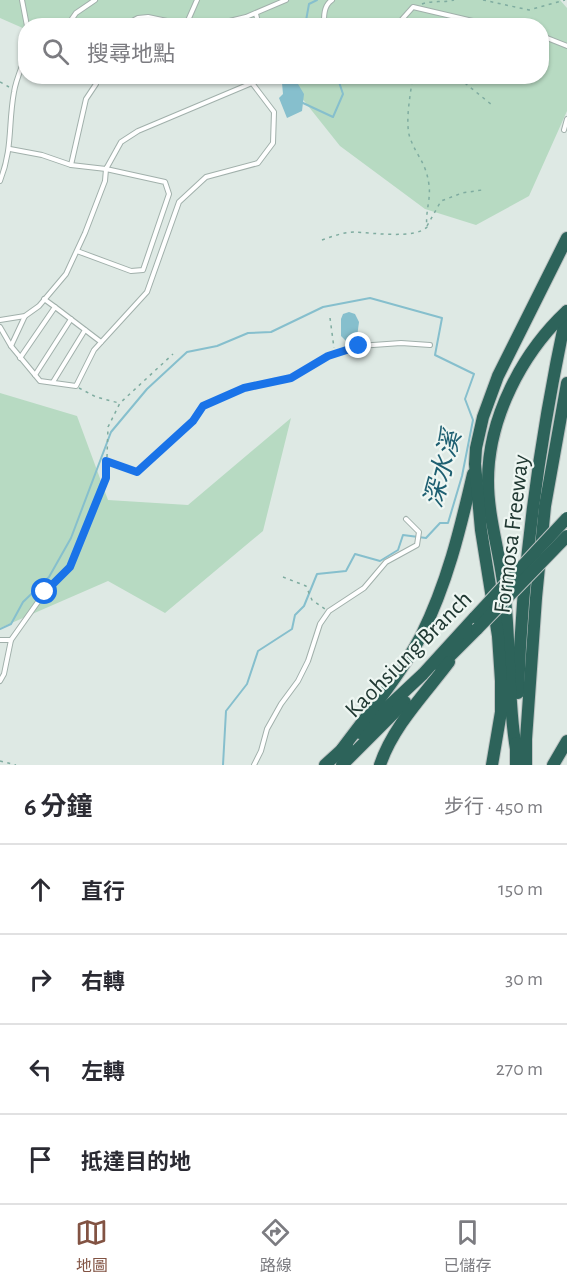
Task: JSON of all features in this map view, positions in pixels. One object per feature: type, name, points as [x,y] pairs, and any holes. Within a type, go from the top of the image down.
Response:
[{"type":"highway","points":[[336,759],[420,638],[446,577],[475,464],[479,432],[495,383],[567,238]]},
{"type":"highway","points":[[516,749],[510,716],[510,672],[504,588],[496,550],[488,482],[489,460],[496,426],[517,375],[538,343],[567,311]]},
{"type":"highway","name":"Formosa Freeway","points":[[516,765],[519,652],[535,495],[549,397],[567,311]]},
{"type":"highway","name":"Formosa Freeway","points":[[526,765],[536,598],[545,506],[567,383]]},
{"type":"highway","points":[[475,464],[481,530],[498,636],[500,669],[501,712],[492,765]]},
{"type":"highway","name":"Kaohsiung Branch","points":[[336,759],[473,628],[567,518]]},
{"type":"highway","name":"Kaohsiung Branch","points":[[336,759],[567,536]]},
{"type":"highway","points":[[380,765],[390,742],[473,628]]},
{"type":"highway","points":[[553,765],[567,741]]},
{"type":"lane","points":[[22,0],[25,18]]},
{"type":"lane","points":[[73,18],[95,0]]},
{"type":"lane","points":[[189,18],[197,0]]},
{"type":"lane","points":[[240,18],[256,14],[286,0]]},
{"type":"lane","points":[[323,18],[329,2],[332,0]]},
{"type":"lane","points":[[403,18],[413,7],[460,18]]},
{"type":"lane","points":[[256,14],[257,18]]},
{"type":"lane","points":[[549,39],[567,46]]},
{"type":"lane","points":[[0,181],[8,163],[14,91],[18,78]]},
{"type":"lane","points":[[71,165],[86,99],[96,84]]},
{"type":"lane","points":[[11,346],[25,316],[45,299],[66,274],[105,181],[106,169],[121,142],[138,131],[250,84]]},
{"type":"lane","points":[[0,327],[11,346],[40,381],[76,386],[94,350],[147,292],[179,202],[206,177],[258,163],[273,143],[274,112],[253,84]]},
{"type":"lane","points":[[564,130],[567,119]]},
{"type":"lane","points":[[10,149],[42,155],[71,165],[106,169],[165,182],[169,194],[143,270],[131,271],[77,251]]},
{"type":"lane","points":[[45,299],[101,342]]},
{"type":"lane","points":[[20,358],[55,307]]},
{"type":"lane","points":[[0,320],[25,316]]},
{"type":"lane","points":[[35,375],[71,319]]},
{"type":"lane","points":[[53,382],[85,330]]},
{"type":"lane","points":[[0,681],[4,674],[11,640],[45,592],[70,567],[106,478],[106,461],[137,472],[193,421],[203,406],[244,388],[291,378],[333,355],[359,346],[401,343],[430,345]]},
{"type":"lane","points":[[254,765],[261,751],[267,729],[280,704],[298,681],[308,661],[320,624],[329,611],[364,588],[386,562],[417,545],[419,532],[406,519]]},
{"type":"lane","points":[[0,640],[11,640]]},
{"type":"path","points":[[413,7],[430,1],[454,0]]},
{"type":"path","points":[[483,0],[529,10],[565,0]]},
{"type":"path","points":[[0,82],[14,91]]},
{"type":"path","points":[[412,84],[409,105],[410,136],[426,166],[429,189],[427,227]]},
{"type":"path","points":[[466,84],[492,105]]},
{"type":"path","points":[[322,240],[355,232],[370,234],[423,231],[441,201],[462,193],[482,190]]},
{"type":"path","points":[[330,318],[333,355]]},
{"type":"path","points":[[106,461],[108,427],[120,403],[173,354]]},
{"type":"path","points":[[76,386],[96,397],[120,403]]},
{"type":"path","points":[[283,577],[306,586],[312,600],[329,611]]},
{"type":"path","points":[[0,761],[16,765]]},
{"type":"green space","points":[[0,0],[560,0],[567,8],[567,111],[529,196],[476,225],[425,209],[340,146],[291,84],[549,84],[549,18],[18,18],[18,26],[0,18]]},
{"type":"green space","points":[[0,393],[77,416],[108,500],[188,505],[291,418],[263,531],[165,613],[108,581],[0,628]]},
{"type":"water","points":[[282,84],[298,84],[304,94],[302,111],[287,118],[279,98],[283,94]]},
{"type":"water","points":[[349,312],[355,314],[359,322],[357,337],[346,341],[341,336],[341,319],[343,314]]},
{"type":"waterway","points":[[306,18],[309,4],[317,0]]},
{"type":"waterway","points":[[303,103],[333,117],[343,94],[340,84]]},
{"type":"waterway","name":"深水溪","points":[[0,629],[11,624],[23,602],[49,577],[71,538],[111,432],[147,389],[187,352],[217,346],[248,333],[271,332],[323,307],[370,298],[442,318],[435,355],[474,374],[465,399],[473,420],[462,476],[448,523],[440,523],[426,538],[403,535],[398,550],[380,561],[355,554],[346,571],[317,574],[304,606],[295,615],[292,629],[258,651],[247,684],[226,711],[223,765]]},
{"type":"route","points":[[45,592],[70,567],[106,478],[106,461],[137,472],[193,421],[203,406],[244,388],[291,378],[328,356],[359,346]]}]
